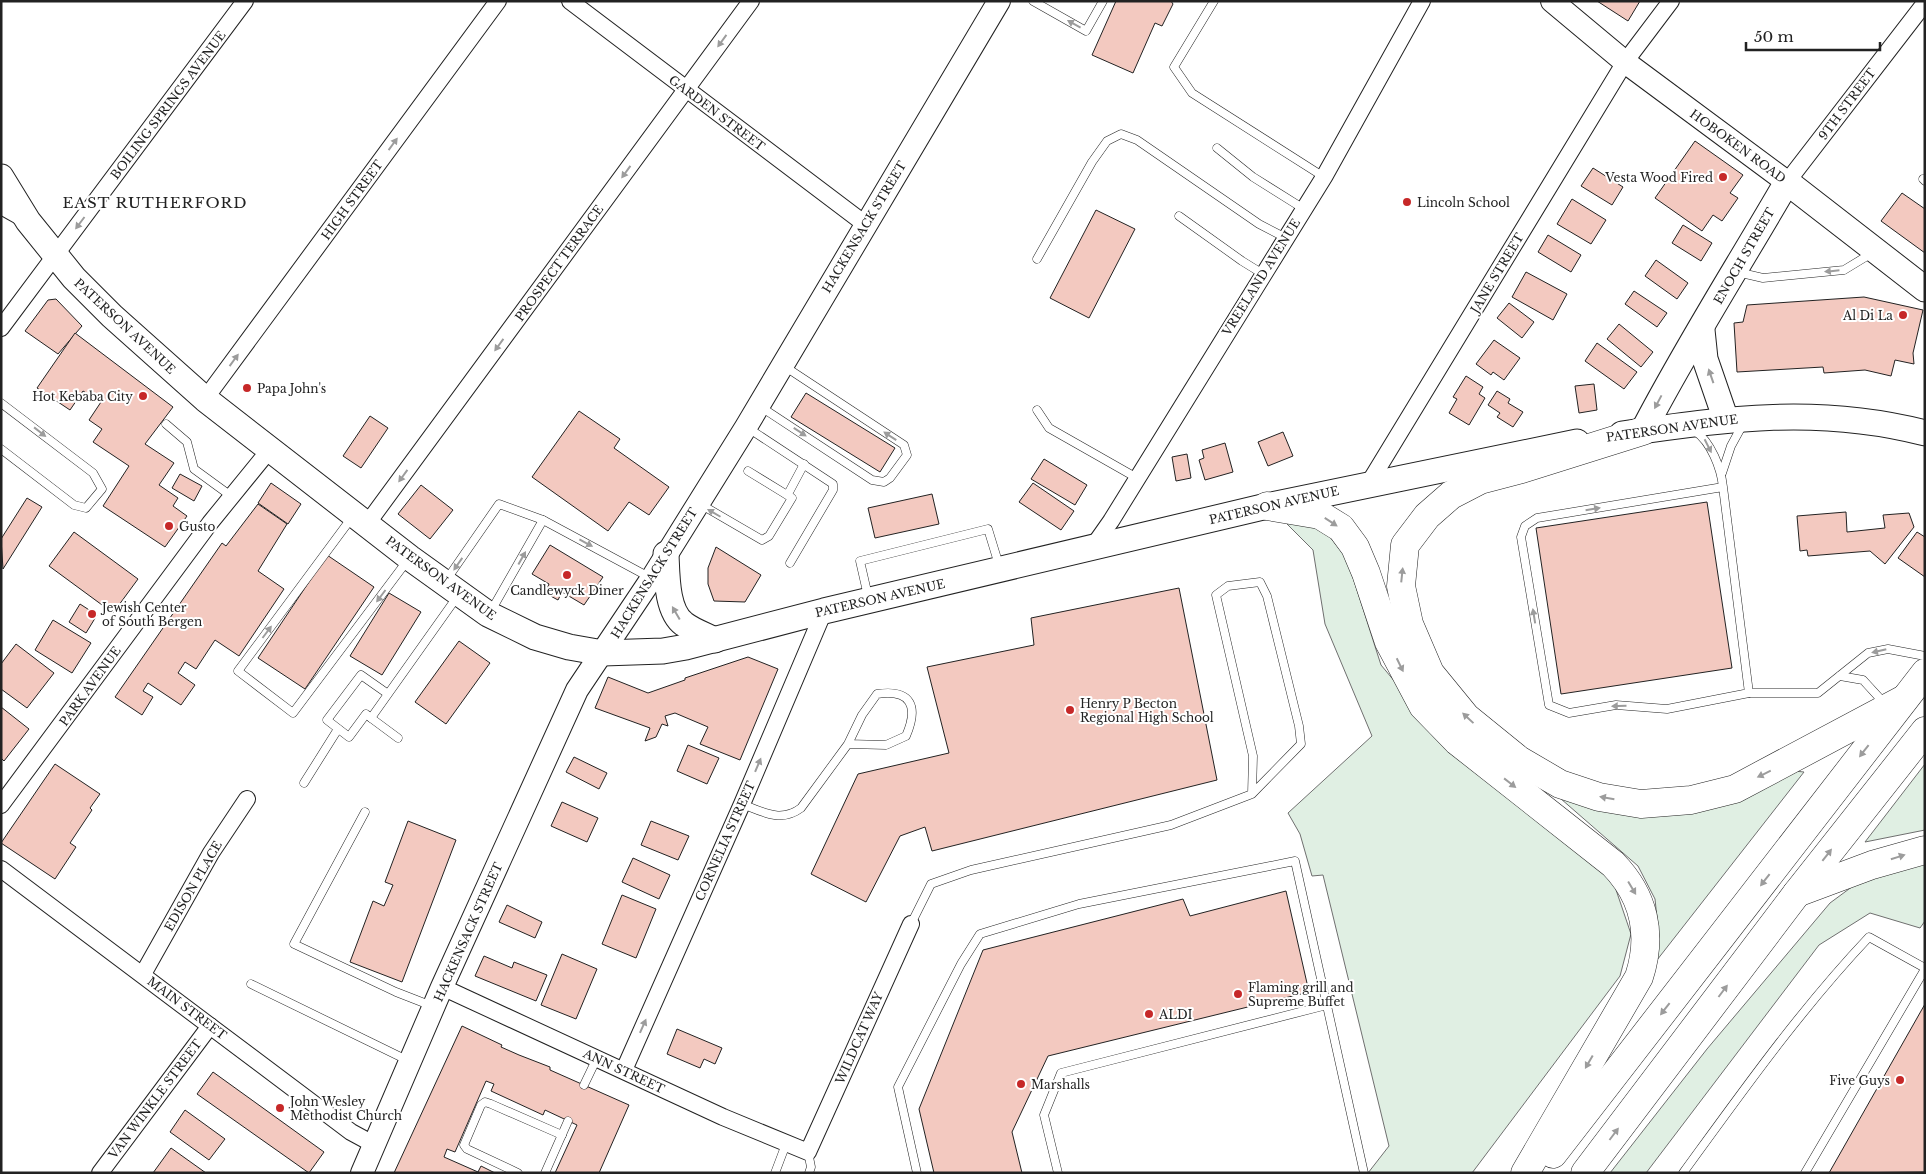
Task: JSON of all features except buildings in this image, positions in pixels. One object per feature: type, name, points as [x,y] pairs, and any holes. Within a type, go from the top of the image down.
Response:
[{"type":"highway","points":[[1643,431],[1522,469],[1480,480],[1450,495],[1427,516],[1405,546],[1401,586],[1409,624],[1430,673],[1466,717],[1519,760],[1560,784],[1599,797],[1641,804],[1691,800],[1734,789],[1781,766],[1896,703]]},
{"type":"highway","points":[[1267,506],[1320,515],[1340,528],[1355,547],[1366,573],[1388,642],[1423,706],[1457,741],[1613,864],[1632,886],[1639,900],[1645,922],[1646,946],[1638,977],[1526,1173]]},
{"type":"highway","points":[[1538,1173],[1896,703],[1925,673]]},
{"type":"highway","points":[[1585,1173],[1797,893],[1925,731]]},
{"type":"highway","points":[[1797,893],[1872,865],[1925,850]]},
{"type":"main road","name":"HACKENSACK STREET","points":[[362,1173],[438,997],[577,690],[652,578],[746,427],[999,1]]},
{"type":"main road","name":"HOBOKEN ROAD","points":[[1552,1],[1625,62],[1787,182],[1925,289]]},
{"type":"main road","name":"PATERSON AVENUE","points":[[1,177],[28,221],[74,278],[112,316],[205,399],[271,448],[410,558],[488,614],[535,637],[569,647],[603,653],[663,651],[715,640],[824,611],[1369,483],[1526,451],[1643,431],[1736,419],[1798,415],[1881,423],[1925,432]]},
{"type":"main road","name":"ENOCH STREET","points":[[1643,431],[1673,374],[1702,330],[1787,182]]},
{"type":"main road","points":[[1702,330],[1705,359],[1736,419]]},
{"type":"main road","points":[[666,554],[668,590],[673,608],[682,624],[715,640]]},
{"type":"street","name":"BOILING SPRINGS AVENUE","points":[[1,328],[245,1]]},
{"type":"street","name":"HIGH STREET","points":[[205,399],[498,1]]},
{"type":"street","name":"GARDEN STREET","points":[[570,1],[865,224]]},
{"type":"street","name":"PROSPECT TERRACE","points":[[361,519],[686,90],[751,1]]},
{"type":"street","name":"VREELAND AVENUE","points":[[1092,548],[1324,177],[1422,1]]},
{"type":"street","name":"JANE STREET","points":[[1369,483],[1625,62],[1671,1]]},
{"type":"street","name":"9TH STREET","points":[[1787,182],[1925,3]]},
{"type":"street","points":[[1,206],[28,221]]},
{"type":"street","name":"PARK AVENUE","points":[[1,805],[232,496],[271,448]]},
{"type":"street","name":"CORNELIA STREET","points":[[624,1070],[742,804],[824,611]]},
{"type":"street","name":"EDISON PLACE","points":[[143,974],[211,854],[247,799]]},
{"type":"street","name":"MAIN STREET","points":[[1,869],[351,1132],[375,1145]]},
{"type":"street","name":"WILDCAT WAY","points":[[808,1152],[911,924]]},
{"type":"street","name":"ANN STREET","points":[[438,997],[596,1058],[786,1144],[808,1152]]},
{"type":"street","name":"VAN WINKLE STREET","points":[[100,1173],[210,1026]]},
{"type":"lane","points":[[1033,1],[1086,31],[1103,1]]},
{"type":"lane","points":[[1214,1],[1174,67],[1192,93],[1324,177]]},
{"type":"lane","points":[[1037,259],[1092,162],[1107,141],[1121,134],[1137,140],[1259,224],[1286,238]]},
{"type":"lane","points":[[1217,148],[1253,177],[1304,209]]},
{"type":"lane","points":[[1179,216],[1242,262],[1264,274]]},
{"type":"lane","points":[[1735,272],[1763,278],[1844,270],[1876,251]]},
{"type":"lane","points":[[759,405],[872,480],[884,482],[890,478],[907,455],[904,445],[783,365]]},
{"type":"lane","points":[[1,402],[93,473],[102,489],[86,508],[74,505],[1,449]]},
{"type":"lane","points":[[1037,410],[1049,428],[1137,478]]},
{"type":"lane","points":[[1722,473],[1731,446],[1736,419]]},
{"type":"lane","points":[[166,424],[187,442],[194,469],[232,496]]},
{"type":"lane","points":[[1687,425],[1703,436],[1722,473],[1749,693]]},
{"type":"lane","points":[[746,427],[833,484],[834,490],[790,563]]},
{"type":"lane","points":[[788,494],[804,464]]},
{"type":"lane","points":[[698,503],[762,540],[769,536],[792,498],[748,471]]},
{"type":"lane","points":[[1724,487],[1537,518],[1525,526],[1521,538],[1549,705],[1569,713],[1616,705],[1667,709],[1749,693],[1818,693],[1868,654],[1888,649],[1925,656]]},
{"type":"lane","points":[[371,718],[388,694],[452,588],[499,504],[543,520],[652,578]]},
{"type":"lane","points":[[361,519],[238,671],[293,712],[410,558]]},
{"type":"lane","points":[[488,614],[500,598],[543,520]]},
{"type":"lane","points":[[869,601],[860,561],[988,529],[1000,570]]},
{"type":"lane","points":[[911,924],[931,884],[971,870],[1171,825],[1252,794],[1301,744],[1299,726],[1267,596],[1260,582],[1228,586],[1216,595],[1253,756],[1252,794]]},
{"type":"lane","points":[[388,694],[362,675],[327,720],[349,736],[366,714],[398,738]]},
{"type":"lane","points":[[1840,676],[1864,680],[1896,703]]},
{"type":"lane","points":[[742,804],[776,816],[792,816],[801,808],[848,744],[862,715],[877,694],[890,692],[902,694],[912,706],[914,719],[906,736],[886,745],[848,744]]},
{"type":"lane","points":[[304,783],[338,729]]},
{"type":"lane","points":[[365,812],[294,944],[396,992],[438,997]]},
{"type":"lane","points":[[917,1173],[898,1087],[961,964],[980,934],[1079,904],[1295,861],[1364,1173]]},
{"type":"lane","points":[[1683,1173],[1784,1035],[1820,991],[1869,937],[1925,968],[1806,1173]]},
{"type":"lane","points":[[251,984],[411,1062]]},
{"type":"lane","points":[[1058,1173],[1044,1115],[1061,1073],[1327,1004]]},
{"type":"lane","points":[[584,1085],[596,1058]]},
{"type":"lane","points":[[518,1173],[467,1149],[464,1145],[481,1105],[485,1102],[491,1104],[562,1135]]},
{"type":"lane","points":[[545,1173],[568,1120]]},
{"type":"lane","points":[[775,1173],[786,1144]]},
{"type":"lane","points":[[808,1152],[809,1173]]},
{"type":"green space","points":[[1282,519],[1320,524],[1347,559],[1381,665],[1435,730],[1612,878],[1631,934],[1620,976],[1472,1173],[1368,1173],[1389,1146],[1323,875],[1312,876],[1300,834],[1288,813],[1372,736],[1325,624],[1313,550]]},
{"type":"green space","points":[[1925,764],[1925,830],[1865,842]]},
{"type":"green space","points":[[1794,771],[1804,772],[1650,969],[1659,937],[1655,899],[1638,866],[1545,785],[1594,801]]},
{"type":"green space","points":[[1925,860],[1925,921],[1920,928],[1870,913],[1819,945],[1646,1173],[1610,1173],[1707,1049],[1830,903],[1872,872]]},
{"type":"place","name":"Vesta Wood Fired","points":[[1723,177]]},
{"type":"place","name":"Lincoln School","points":[[1407,202]]},
{"type":"place","name":"Al Di La","points":[[1903,315]]},
{"type":"place","name":"Papa John's","points":[[247,388]]},
{"type":"place","name":"Hot Kebaba City","points":[[143,396]]},
{"type":"place","name":"Gusto","points":[[169,526]]},
{"type":"place","name":"Candlewyck Diner","points":[[567,575]]},
{"type":"place","name":"Jewish Center of South Bergen","points":[[92,614]]},
{"type":"place","name":"Henry P Becton Regional High School","points":[[1070,710]]},
{"type":"place","name":"Flaming grill and Supreme Buffet","points":[[1238,994]]},
{"type":"place","name":"ALDI","points":[[1149,1014]]},
{"type":"place","name":"Five Guys","points":[[1900,1080]]},
{"type":"place","name":"Marshalls","points":[[1021,1084]]},
{"type":"place","name":"John Wesley Methodist Church","points":[[280,1108]]},
{"type":"district","name":"EAST RUTHERFORD","points":[[155,202]]}]
